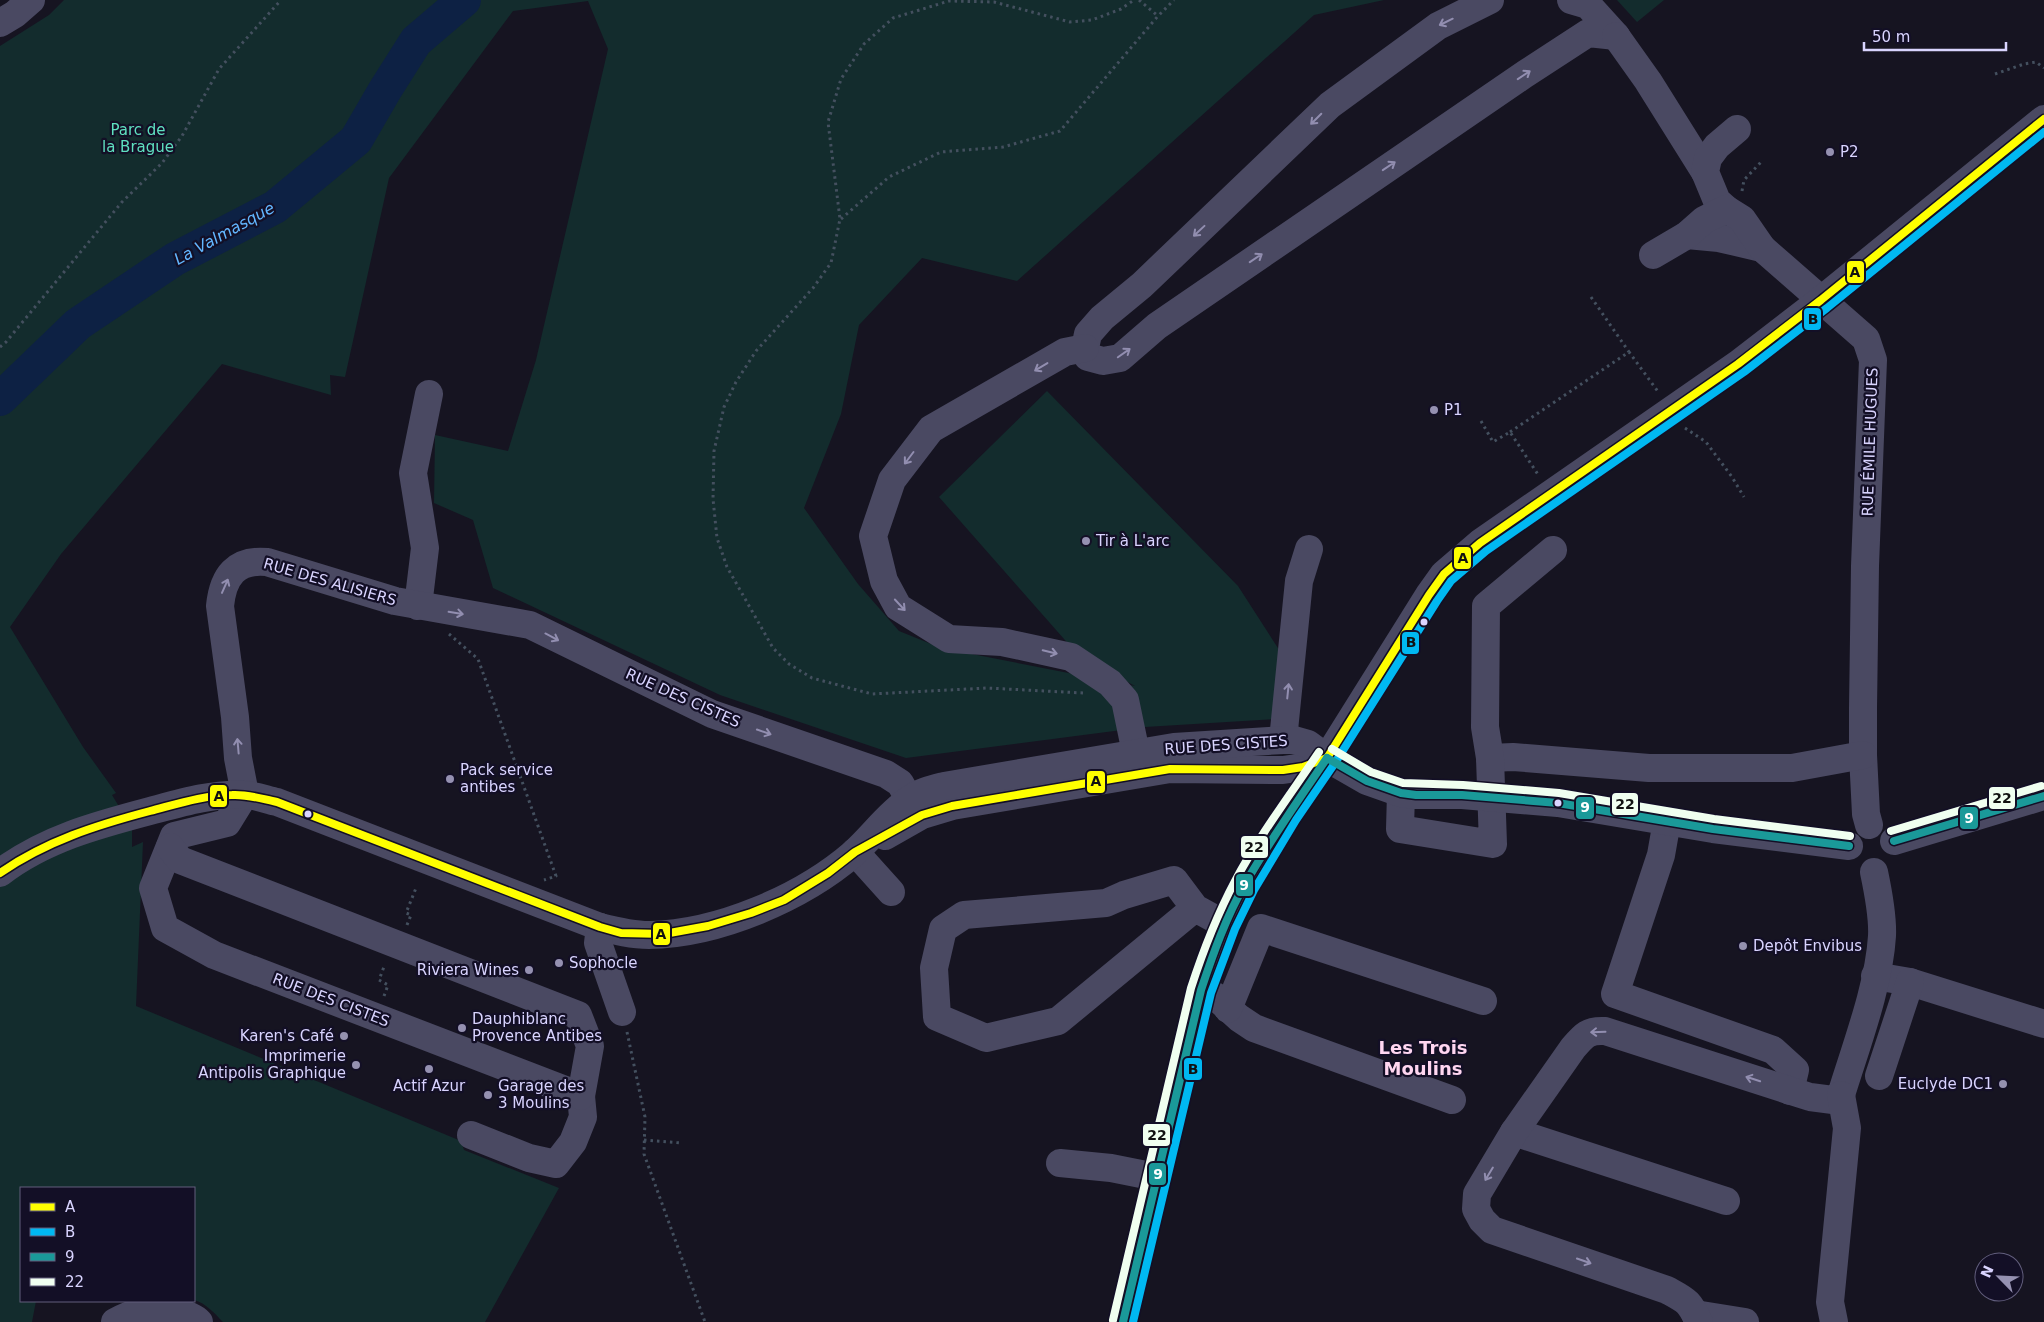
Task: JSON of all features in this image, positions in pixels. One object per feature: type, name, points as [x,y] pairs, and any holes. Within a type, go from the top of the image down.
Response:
[{"type":"street","points":[[0,23],[15,14],[31,0]]},
{"type":"street","points":[[1490,0],[1438,26],[1330,105],[1142,285],[1102,318],[1088,334],[1085,348],[1088,357],[1103,362],[1120,358],[1156,326],[1588,33],[1616,36]]},
{"type":"street","name":"RUE ÉMILE HUGUES","points":[[1571,0],[1588,6],[1616,36],[1648,82],[1705,172],[1717,201],[1734,214],[1762,248],[1866,339],[1873,360],[1865,566],[1863,755],[1866,814],[1869,825]]},
{"type":"street","points":[[1123,1322],[1201,990],[1226,924],[1245,885],[1288,815],[1327,758],[1390,656],[1444,574],[1480,543],[1738,364],[1821,300],[2044,119]]},
{"type":"street","points":[[1705,172],[1708,158],[1717,146],[1737,129]]},
{"type":"street","points":[[1653,255],[1687,235],[1704,220],[1734,214]]},
{"type":"street","points":[[1687,235],[1719,238],[1762,248]]},
{"type":"street","points":[[1085,348],[1065,352],[931,429],[892,480],[873,536],[884,580],[898,607],[949,639],[1002,642],[1071,657],[1110,683],[1126,700],[1136,753]]},
{"type":"street","points":[[418,606],[425,548],[413,474],[429,394]]},
{"type":"street","points":[[1283,740],[1299,582],[1309,549]]},
{"type":"street","points":[[1401,793],[1400,828],[1493,844],[1490,758],[1485,727],[1486,606],[1553,550]]},
{"type":"street","name":"RUE DES ALISIERS","points":[[245,794],[238,758],[235,717],[220,606],[221,595],[233,571],[244,563],[253,561],[267,562],[418,606],[507,621]]},
{"type":"street","name":"RUE DES CISTES","points":[[507,621],[530,625],[712,714],[886,774],[900,783],[909,799]]},
{"type":"street","name":"RUE DES CISTES","points":[[581,1096],[214,956],[165,928],[152,888],[174,836],[227,823],[245,794],[277,802],[310,814],[600,927],[621,933],[664,934],[708,926],[751,913],[784,900],[828,873],[855,852],[909,799],[944,786],[1174,747],[1294,740],[1308,744],[1327,758]]},
{"type":"street","points":[[1490,758],[1513,757],[1649,768],[1792,768],[1863,755]]},
{"type":"street","points":[[1327,758],[1367,781],[1401,793],[1491,798],[1591,807],[1713,829],[1848,846]]},
{"type":"street","name":"RUE DES CISTES","points":[[855,852],[922,815],[952,806],[1170,769],[1283,770],[1303,767],[1327,758]]},
{"type":"street","points":[[0,873],[54,840],[102,823],[175,804],[216,796],[245,794]]},
{"type":"street","points":[[1894,841],[2044,796]]},
{"type":"street","points":[[1667,821],[1661,855],[1615,994],[1773,1050],[1795,1070],[1790,1091]]},
{"type":"street","points":[[1869,825],[1884,829],[1894,841],[1893,857],[1888,864],[1874,872],[1858,867],[1852,862],[1848,846],[1855,832],[1869,825]]},
{"type":"street","points":[[170,847],[180,860],[578,1015],[590,1046],[581,1096],[583,1117],[573,1142],[556,1164],[528,1158],[471,1135]]},
{"type":"street","points":[[855,852],[891,892]]},
{"type":"street","points":[[1834,1322],[1830,1302],[1847,1128],[1837,1098],[1865,1018],[1880,957],[1882,934],[1874,872]]},
{"type":"street","points":[[1195,908],[1058,1022],[986,1038],[936,1017],[934,968],[943,929],[964,916],[1106,903],[1124,895],[1174,880],[1195,908],[1226,924]]},
{"type":"street","points":[[600,927],[598,943],[622,1012]]},
{"type":"street","points":[[1228,1009],[1261,928],[1483,1002]]},
{"type":"street","points":[[1875,976],[1910,982],[2044,1024]]},
{"type":"street","points":[[1879,1076],[1910,982]]},
{"type":"street","points":[[1201,990],[1212,993],[1228,1009],[1254,1028],[1452,1100]]},
{"type":"street","points":[[1745,1322],[1697,1318],[1692,1306],[1684,1299],[1667,1290],[1492,1230],[1482,1220],[1476,1209],[1477,1194],[1514,1132],[1573,1048],[1584,1036],[1593,1030],[1605,1031],[1822,1100],[1837,1098]]},
{"type":"street","points":[[1514,1132],[1726,1201]]},
{"type":"street","points":[[1060,1163],[1111,1168],[1156,1177]]},
{"type":"street","points":[[115,1322],[147,1310],[172,1311],[195,1317],[199,1322]]},
{"type":"path","points":[[0,346],[6,342],[122,202],[162,163],[182,136],[219,69],[282,0]]},
{"type":"path","points":[[1121,694],[987,688],[872,694],[812,678],[789,664],[773,648],[727,567],[717,538],[713,499],[714,451],[724,407],[736,382],[756,350],[813,288],[831,263],[840,219],[828,122],[841,79],[864,44],[893,18],[949,1],[994,2],[1070,22],[1092,20],[1121,9],[1134,0]]},
{"type":"path","points":[[1139,0],[1158,16]]},
{"type":"path","points":[[840,219],[889,177],[941,152],[1003,147],[1060,131],[1158,16],[1174,0]]},
{"type":"path","points":[[1995,74],[2036,62],[2044,68]]},
{"type":"path","points":[[1734,214],[1744,180],[1762,161]]},
{"type":"path","points":[[1590,297],[1659,393]]},
{"type":"path","points":[[1481,421],[1493,442],[1628,352]]},
{"type":"path","points":[[1682,426],[1706,442],[1744,497]]},
{"type":"path","points":[[1510,432],[1544,484]]},
{"type":"path","points":[[444,629],[478,659],[556,876]]},
{"type":"path","points":[[376,1018],[388,985],[379,980],[411,915],[406,913],[416,888]]},
{"type":"path","points":[[622,1012],[645,1117],[644,1154],[705,1322]]},
{"type":"path","points":[[644,1140],[681,1143]]},
{"type":"green space","name":"Parc de la Brague","points":[[64,0],[1384,0],[1314,15],[1017,281],[922,258],[859,325],[841,414],[804,508],[858,584],[899,631],[941,648],[1135,686],[1079,656],[939,497],[1047,391],[1238,586],[1285,659],[1278,719],[1145,727],[906,758],[720,695],[493,588],[473,520],[434,503],[435,435],[508,451],[536,360],[608,49],[588,1],[513,11],[389,178],[345,377],[330,375],[331,395],[222,364],[61,554],[10,627],[83,747],[116,793],[112,795],[132,828],[132,847],[143,842],[136,1006],[461,1141],[464,1150],[559,1188],[485,1322],[223,1322],[206,1306],[195,1300],[195,1187],[20,1187],[20,1302],[36,1302],[32,1322],[0,1322],[0,46],[49,15]]},
{"type":"green space","points":[[1617,0],[1664,0],[1637,22]]},
{"type":"waterway","name":"La Valmasque","points":[[0,399],[78,324],[175,259],[275,207],[356,140],[416,41],[464,0]]},
{"type":"transit line","name":"A","points":[[1327,758],[1444,574],[1480,543],[1738,364],[1821,300],[2044,119]]},
{"type":"transit line","name":"B","points":[[1133,1322],[1211,993],[1235,929],[1254,890],[1296,820],[1335,763],[1451,581],[1486,551],[1744,372],[1827,308],[2044,132]]},
{"type":"transit line","name":"22","points":[[1332,749],[1371,772],[1403,783],[1463,785],[1559,793],[1714,819],[1850,836]]},
{"type":"transit line","name":"22","points":[[1113,1320],[1191,988],[1200,960],[1222,907],[1244,864],[1319,752]]},
{"type":"transit line","name":"A","points":[[0,873],[54,843],[111,822],[201,798],[222,795],[244,795],[277,802],[600,927],[621,933],[664,934],[708,926],[751,913],[784,900],[828,873],[855,852],[922,815],[952,806],[1170,769],[1283,770],[1303,767],[1327,758]]},
{"type":"transit line","name":"9","points":[[1327,758],[1367,781],[1401,793],[1416,795],[1462,795],[1558,803],[1713,829],[1849,846]]},
{"type":"transit line","name":"9","points":[[1123,1322],[1201,990],[1210,963],[1226,923],[1245,884],[1327,758]]},
{"type":"transit line","name":"22","points":[[1891,831],[2041,786]]},
{"type":"transit line","name":"9","points":[[1894,841],[2044,796]]},
{"type":"place","name":"P2","points":[[1830,152]]},
{"type":"place","name":"P1","points":[[1434,410]]},
{"type":"place","name":"Tir à L'arc","points":[[1086,541]]},
{"type":"place","name":"Pack service antibes","points":[[450,779]]},
{"type":"place","name":"Depôt Envibus","points":[[1743,946]]},
{"type":"place","name":"Sophocle","points":[[559,963]]},
{"type":"place","name":"Riviera Wines","points":[[529,970]]},
{"type":"place","name":"Dauphiblanc Provence Antibes","points":[[462,1028]]},
{"type":"place","name":"Karen's Café","points":[[344,1036]]},
{"type":"place","name":"Imprimerie Antipolis Graphique","points":[[356,1065]]},
{"type":"place","name":"Actif Azur","points":[[429,1069]]},
{"type":"place","name":"Euclyde DC1","points":[[2003,1084]]},
{"type":"place","name":"Garage des 3 Moulins","points":[[488,1095]]},
{"type":"district","name":"Les Trois Moulins","points":[[1423,1058]]}]
